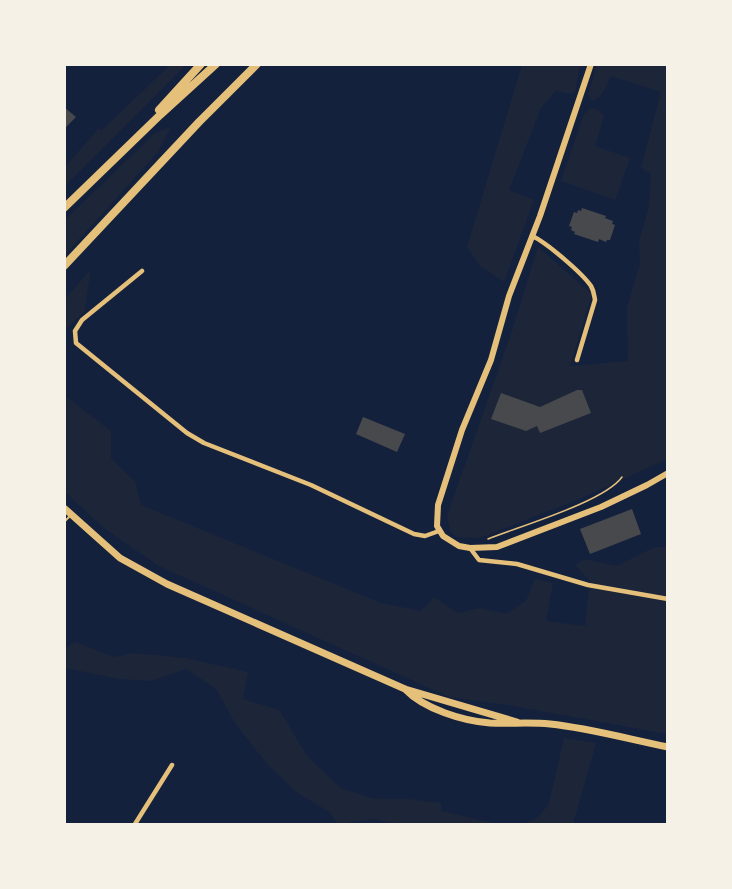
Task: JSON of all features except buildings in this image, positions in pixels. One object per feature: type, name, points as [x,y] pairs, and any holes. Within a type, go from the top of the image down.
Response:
[{"type":"highway","points":[[105,168],[201,64]]},
{"type":"highway","points":[[64,208],[216,64]]},
{"type":"highway","points":[[64,266],[257,64]]},
{"type":"main road","points":[[64,508],[120,558],[142,572],[405,689],[518,722],[576,728],[668,747]]},
{"type":"street","points":[[589,67],[509,297],[491,360],[462,430],[438,505],[438,528],[452,543],[470,548],[488,548],[505,544],[601,507],[668,473]]},
{"type":"street","points":[[532,236],[547,245],[594,290],[595,300],[577,360]]},
{"type":"street","points":[[142,271],[82,321],[75,331],[76,343],[187,433],[204,443],[310,485],[414,534],[425,536],[438,528]]},
{"type":"street","points":[[470,548],[479,560],[517,564],[588,585],[668,599]]},
{"type":"street","points":[[135,825],[172,765]]},
{"type":"lane","points":[[64,522],[71,515]]},
{"type":"path","points":[[488,539],[585,502],[608,490],[622,477]]},
{"type":"shaded area","points":[[170,65],[186,65],[65,186],[65,167],[99,128],[102,130]]},
{"type":"shaded area","points":[[522,65],[580,65],[575,92],[571,94],[556,91],[541,108],[509,190],[534,200],[504,282],[480,266],[467,247]]},
{"type":"shaded area","points":[[597,65],[667,65],[667,459],[584,497],[480,538],[456,537],[450,530],[447,516],[512,331],[538,247],[592,294],[570,366],[628,361],[627,307],[640,264],[639,241],[649,206],[651,174],[641,168],[661,92],[611,76],[602,94],[592,101],[588,95]]},
{"type":"shaded area","points":[[591,108],[600,111],[604,116],[595,146],[630,158],[615,200],[561,181],[584,114]]},
{"type":"shaded area","points":[[171,127],[157,153],[65,255],[65,220],[155,133]]},
{"type":"shaded area","points":[[91,269],[84,312],[65,330],[65,299]]},
{"type":"shaded area","points":[[64,395],[111,431],[111,458],[135,482],[141,505],[381,603],[421,611],[434,597],[458,613],[479,608],[506,614],[526,601],[535,579],[553,583],[546,621],[585,626],[590,581],[575,565],[584,559],[617,566],[653,548],[667,546],[667,734],[508,705],[449,697],[159,566],[105,529],[65,492]]},
{"type":"shaded area","points":[[75,642],[114,657],[133,653],[185,658],[248,672],[243,699],[279,710],[308,757],[341,788],[375,799],[408,799],[441,803],[441,811],[498,824],[400,824],[373,819],[338,824],[329,812],[295,791],[268,765],[235,723],[216,689],[186,669],[151,681],[119,679],[65,668],[65,648]]},
{"type":"shaded area","points":[[564,738],[596,743],[573,824],[524,824],[538,817],[549,804]]}]
